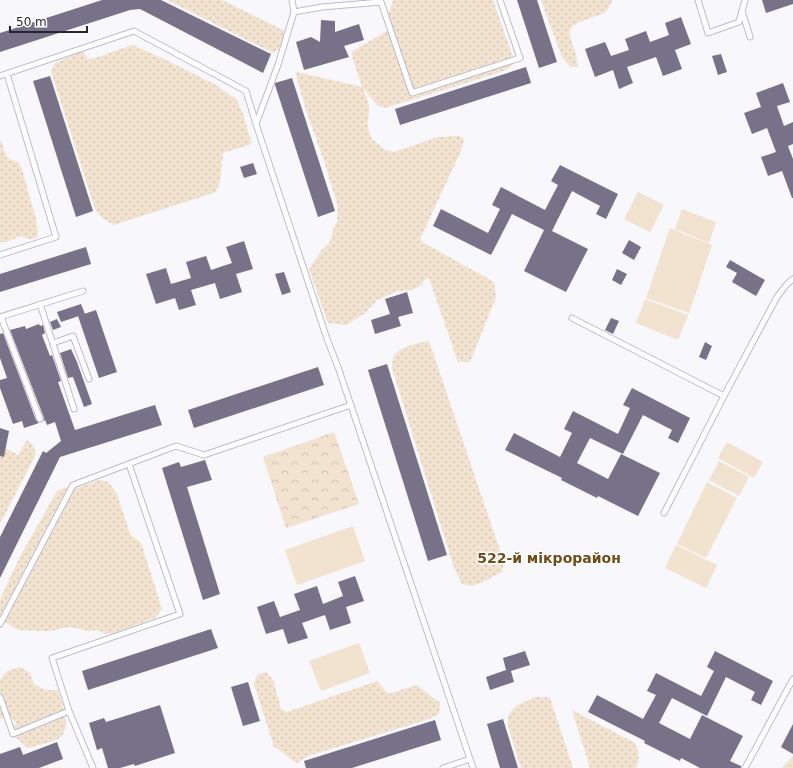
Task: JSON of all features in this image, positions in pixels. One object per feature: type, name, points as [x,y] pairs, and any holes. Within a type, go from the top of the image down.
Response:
[{"type":"lane","points":[[256,124],[278,65],[294,12],[292,0]]},
{"type":"lane","points":[[294,12],[322,7],[382,2],[412,93],[520,58],[500,0]]},
{"type":"lane","points":[[698,0],[708,33],[739,22],[744,0]]},
{"type":"lane","points":[[742,10],[750,37]]},
{"type":"lane","points":[[0,76],[134,31],[246,91],[327,339],[351,405],[473,768]]},
{"type":"lane","points":[[0,255],[56,237],[7,74]]},
{"type":"lane","points":[[664,513],[777,296],[793,279]]},
{"type":"lane","points":[[40,419],[1,317],[82,291]]},
{"type":"lane","points":[[40,304],[74,409]]},
{"type":"lane","points":[[572,318],[724,396]]},
{"type":"lane","points":[[53,343],[74,336],[89,379]]},
{"type":"lane","points":[[0,624],[73,485],[176,446],[204,455],[351,405]]},
{"type":"lane","points":[[93,768],[69,711],[52,658],[180,614],[129,464]]},
{"type":"lane","points":[[745,768],[793,678]]},
{"type":"lane","points":[[0,697],[13,734],[69,711]]},
{"type":"lane","points":[[443,768],[470,759]]},
{"type":"green space","points":[[167,0],[222,0],[285,31],[284,36],[279,49],[273,53]]},
{"type":"green space","points":[[393,0],[493,0],[514,60],[511,67],[501,72],[385,108],[377,105],[363,88],[369,105],[367,124],[371,138],[384,149],[394,152],[438,137],[459,136],[464,139],[461,151],[420,239],[424,243],[494,282],[496,297],[470,362],[458,362],[429,278],[424,280],[422,285],[412,290],[398,291],[377,300],[365,313],[346,325],[328,323],[309,269],[321,251],[330,242],[337,222],[338,207],[305,107],[296,72],[362,87],[351,53],[387,31],[387,19]]},
{"type":"green space","points":[[541,0],[613,0],[605,13],[571,27],[569,33],[576,54],[578,67],[571,67],[562,57]]},
{"type":"green space","points":[[133,45],[216,85],[237,100],[252,144],[223,153],[220,182],[216,192],[114,225],[102,218],[95,209],[51,71],[55,63],[83,51],[88,59],[100,57]]},
{"type":"green space","points":[[0,139],[7,158],[18,162],[22,169],[36,218],[38,237],[30,239],[20,236],[7,242],[0,242]]},
{"type":"green space","points":[[638,192],[664,205],[650,232],[624,219]]},
{"type":"green space","points":[[682,209],[716,222],[709,243],[675,229]]},
{"type":"green space","points":[[670,228],[712,245],[689,313],[646,298]]},
{"type":"green space","points":[[645,299],[688,315],[678,340],[636,323]]},
{"type":"green space","points":[[429,341],[504,562],[502,572],[472,586],[462,584],[454,568],[392,368],[392,362],[395,354],[403,348]]},
{"type":"green space","points":[[334,432],[359,504],[286,528],[263,457]]},
{"type":"green space","points":[[27,440],[33,445],[36,454],[0,524],[0,447],[3,447],[18,455]]},
{"type":"green space","points":[[727,442],[763,462],[754,478],[718,458]]},
{"type":"green space","points":[[719,461],[749,477],[739,496],[709,480]]},
{"type":"green space","points":[[99,480],[108,482],[117,494],[130,534],[141,543],[162,609],[155,618],[114,633],[106,634],[96,630],[90,631],[69,627],[49,631],[18,630],[2,620],[0,616],[0,601],[20,557],[57,491],[67,487],[76,488]]},
{"type":"green space","points":[[707,482],[737,498],[706,558],[677,544]]},
{"type":"green space","points":[[353,526],[365,561],[297,585],[285,550]]},
{"type":"green space","points":[[676,545],[717,565],[706,588],[665,568]]},
{"type":"green space","points":[[359,643],[370,673],[321,691],[309,661]]},
{"type":"green space","points":[[20,667],[30,673],[34,684],[45,690],[58,690],[66,716],[66,723],[63,735],[58,739],[28,748],[16,737],[14,731],[16,722],[11,717],[0,719],[0,680],[7,671]]},
{"type":"green space","points":[[266,672],[273,680],[281,709],[287,712],[377,681],[388,694],[417,685],[440,703],[439,714],[429,719],[308,756],[297,763],[274,747],[254,684],[256,677],[259,674]]},
{"type":"green space","points":[[535,697],[550,698],[573,768],[521,768],[508,726],[508,715],[516,706]]},
{"type":"green space","points":[[572,710],[635,743],[638,756],[636,768],[590,768]]},
{"type":"green space","points":[[793,756],[793,768],[782,768]]},
{"type":"building","points":[[102,0],[161,0],[271,54],[263,73],[140,9],[130,10],[0,52],[0,33]]},
{"type":"building","points":[[517,0],[537,0],[557,62],[539,68]]},
{"type":"building","points":[[762,0],[793,0],[793,4],[766,13]]},
{"type":"building","points":[[681,17],[691,44],[675,50],[682,69],[663,76],[656,57],[627,67],[633,83],[619,89],[613,70],[595,77],[585,49],[605,42],[611,56],[629,50],[625,39],[646,31],[650,42],[669,35],[665,23]]},
{"type":"building","points":[[321,20],[335,21],[335,32],[359,24],[364,40],[344,46],[349,57],[304,70],[296,42],[311,37],[320,42]]},
{"type":"building","points":[[721,54],[727,72],[718,75],[712,56]]},
{"type":"building","points":[[526,67],[531,83],[400,125],[395,109]]},
{"type":"building","points":[[50,76],[93,211],[76,217],[33,81]]},
{"type":"building","points":[[292,78],[335,211],[318,217],[275,85],[275,83]]},
{"type":"building","points":[[783,83],[790,102],[777,106],[784,126],[793,122],[793,144],[788,146],[793,159],[793,198],[782,171],[768,176],[761,157],[776,152],[767,128],[752,134],[744,113],[761,107],[756,93]]},
{"type":"building","points":[[253,163],[257,174],[244,178],[240,167]]},
{"type":"building","points":[[560,165],[618,194],[606,219],[596,214],[600,206],[572,191],[552,231],[588,249],[566,292],[524,271],[544,230],[512,214],[491,255],[433,226],[441,209],[488,233],[500,209],[492,205],[501,187],[545,210],[558,185],[551,181]]},
{"type":"building","points":[[629,240],[641,247],[634,260],[622,253]]},
{"type":"building","points":[[244,241],[253,269],[236,274],[242,292],[220,299],[215,283],[191,290],[196,305],[179,310],[175,298],[156,304],[146,274],[166,268],[171,284],[191,278],[186,262],[206,256],[211,270],[232,263],[226,247]]},
{"type":"building","points":[[86,247],[91,264],[0,292],[0,274]]},
{"type":"building","points":[[730,260],[765,280],[756,296],[732,282],[737,273],[726,267]]},
{"type":"building","points":[[617,269],[627,274],[621,285],[612,280]]},
{"type":"building","points":[[284,272],[291,292],[282,295],[275,274]]},
{"type":"building","points":[[407,292],[413,313],[398,317],[401,326],[375,334],[371,320],[390,314],[385,299]]},
{"type":"building","points":[[81,304],[85,314],[61,322],[57,312]]},
{"type":"building","points":[[96,310],[117,372],[99,378],[78,316]]},
{"type":"building","points":[[611,318],[619,321],[613,334],[605,330]]},
{"type":"building","points":[[57,319],[61,327],[53,330],[50,322]]},
{"type":"building","points":[[39,324],[40,326],[43,325],[45,333],[42,335],[50,356],[52,355],[61,381],[58,382],[75,430],[155,405],[162,425],[60,457],[0,578],[0,537],[43,451],[46,453],[61,441],[55,422],[47,425],[45,420],[43,421],[44,418],[10,330],[25,326],[26,329]]},
{"type":"building","points":[[3,333],[36,420],[39,423],[24,428],[22,421],[13,424],[0,388],[0,380],[7,378],[0,358],[0,334]]},
{"type":"building","points":[[705,342],[712,346],[706,360],[699,357]]},
{"type":"building","points":[[71,349],[92,404],[84,407],[73,377],[68,378],[60,353]]},
{"type":"building","points":[[387,364],[447,555],[428,561],[368,370]]},
{"type":"building","points":[[318,367],[324,385],[194,428],[188,410]]},
{"type":"building","points":[[632,388],[690,418],[678,443],[668,438],[672,430],[643,415],[623,454],[590,438],[577,463],[608,479],[621,454],[660,473],[638,516],[598,496],[597,498],[561,480],[562,478],[505,450],[514,433],[560,457],[572,433],[564,429],[573,411],[618,434],[630,408],[623,405]]},
{"type":"building","points":[[0,428],[9,431],[4,457],[0,456]]},
{"type":"building","points":[[205,460],[212,480],[187,487],[220,594],[203,600],[162,468],[179,462],[181,467]]},
{"type":"building","points":[[355,576],[364,601],[346,607],[351,623],[330,630],[325,615],[302,623],[308,638],[288,644],[283,629],[266,634],[257,607],[274,601],[280,617],[300,610],[294,594],[317,586],[323,604],[343,596],[338,582]]},
{"type":"building","points":[[211,629],[218,648],[88,690],[82,671]]},
{"type":"building","points":[[525,651],[530,665],[511,671],[514,682],[490,690],[486,677],[506,670],[503,658]]},
{"type":"building","points":[[715,651],[773,681],[761,705],[751,700],[755,692],[726,677],[707,716],[672,698],[659,723],[690,739],[702,715],[743,736],[730,761],[741,766],[741,768],[700,768],[681,758],[680,761],[588,712],[597,695],[643,719],[656,695],[647,691],[656,673],[701,696],[714,671],[707,667]]},
{"type":"building","points":[[248,682],[260,721],[243,726],[231,687]]},
{"type":"building","points":[[160,705],[175,753],[135,766],[134,764],[120,768],[108,768],[102,748],[97,750],[89,723],[104,718],[106,722]]},
{"type":"building","points":[[503,719],[518,768],[500,768],[487,724]]},
{"type":"building","points":[[435,720],[441,740],[352,768],[306,768],[304,761]]},
{"type":"building","points":[[793,724],[793,754],[781,747]]},
{"type":"building","points":[[57,742],[63,759],[39,768],[0,768],[0,754],[20,747],[23,755]]},
{"type":"district","name":"522-й мікрорайон","points":[[549,558]]}]
